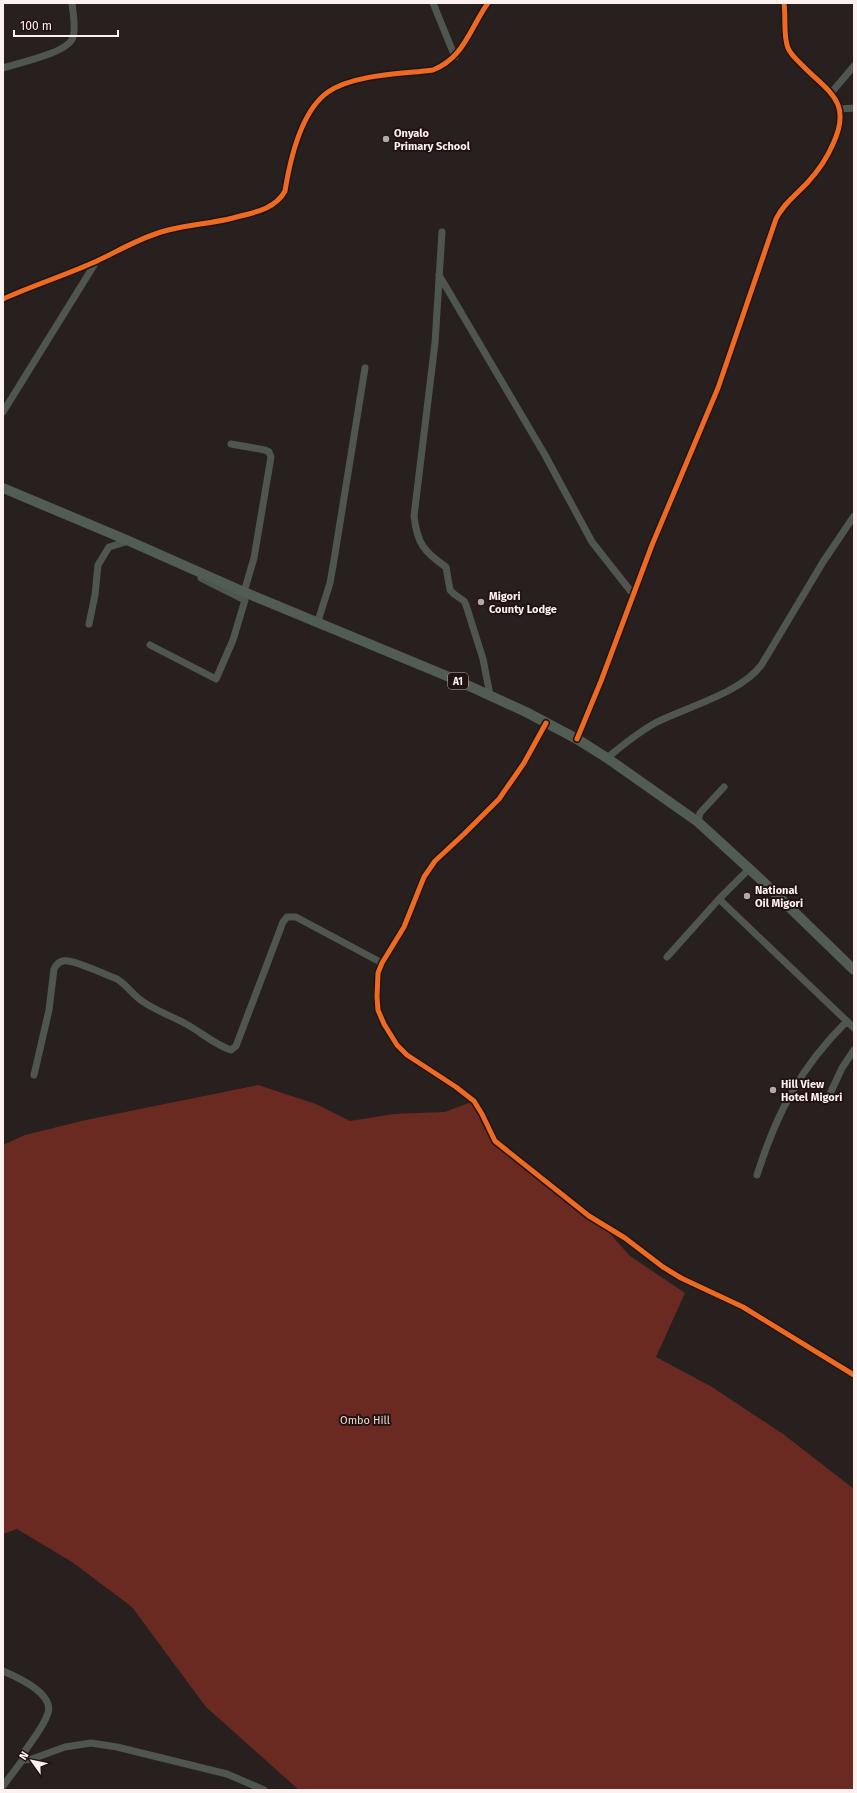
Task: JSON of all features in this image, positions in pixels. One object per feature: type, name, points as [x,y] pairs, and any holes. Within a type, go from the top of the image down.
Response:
[{"type":"highway","name":"A1","points":[[3,488],[129,541],[244,592],[318,621],[490,695],[577,739],[607,758],[698,822],[750,868],[854,970]]},
{"type":"street","points":[[3,68],[51,53],[69,44],[74,34],[72,3]]},
{"type":"street","points":[[433,3],[455,57]]},
{"type":"street","points":[[3,299],[96,262],[131,243],[150,235],[178,228],[229,219],[272,205],[282,198],[285,191],[291,158],[300,132],[316,105],[329,91],[353,82],[379,76],[433,70],[447,63],[455,57],[465,44],[488,3]]},
{"type":"street","points":[[577,739],[601,681],[633,594],[718,388],[776,219],[780,210],[808,182],[826,157],[838,131],[840,123],[840,109],[831,93],[794,57],[788,48],[784,3]]},
{"type":"street","points":[[831,93],[854,66]]},
{"type":"street","points":[[840,109],[854,108]]},
{"type":"street","points":[[442,232],[435,343],[414,516],[417,536],[421,546],[431,557],[446,567],[450,590],[465,603],[483,659],[490,695]]},
{"type":"street","points":[[3,412],[96,262]]},
{"type":"street","points":[[439,275],[545,455],[592,542],[633,594]]},
{"type":"street","points":[[318,621],[330,582],[365,368]]},
{"type":"street","points":[[231,444],[265,450],[269,452],[271,457],[254,558],[244,592]]},
{"type":"street","points":[[607,758],[642,731],[681,711],[737,686],[753,675],[762,664],[784,625],[854,516]]},
{"type":"street","points":[[89,624],[95,595],[98,565],[110,547],[129,541],[245,600],[233,640],[216,679],[150,645]]},
{"type":"street","points":[[546,723],[524,763],[499,799],[428,870],[404,927],[382,963],[378,973],[378,1010],[389,1034],[407,1055],[456,1086],[474,1101],[492,1136],[500,1145],[572,1204],[602,1225],[625,1238],[663,1267],[681,1278],[743,1307],[854,1375]]},
{"type":"street","points":[[698,822],[700,813],[724,787]]},
{"type":"street","points":[[667,957],[719,899],[750,868]]},
{"type":"street","points":[[719,899],[854,1028]]},
{"type":"street","points":[[34,1075],[49,1010],[54,969],[58,963],[63,961],[76,964],[117,980],[150,1007],[186,1024],[218,1044],[232,1050],[236,1046],[282,922],[287,917],[296,917],[382,963]]},
{"type":"street","points":[[757,1175],[775,1124],[793,1088],[818,1053],[847,1022]]},
{"type":"street","points":[[828,1096],[842,1068],[854,1050]]},
{"type":"street","points":[[3,1671],[40,1692],[48,1703],[49,1711],[46,1719],[26,1751],[24,1758],[3,1786]]},
{"type":"street","points":[[24,1758],[30,1759],[65,1746],[91,1742],[227,1774],[264,1790]]},
{"type":"green space","name":"Ombo Hill","points":[[258,1085],[316,1104],[350,1121],[394,1114],[445,1112],[474,1101],[489,1130],[541,1179],[602,1225],[630,1256],[685,1293],[656,1357],[712,1387],[783,1434],[854,1489],[854,1790],[299,1790],[206,1707],[132,1607],[72,1562],[17,1529],[3,1534],[3,1145],[25,1135],[86,1120]]},
{"type":"cycle path","points":[[3,299],[97,261],[136,242],[161,232],[233,218],[269,207],[275,203],[285,191],[290,165],[298,137],[311,111],[319,100],[328,92],[339,86],[365,78],[433,70],[444,65],[459,50],[488,3]]},
{"type":"cycle path","points":[[577,739],[601,681],[652,545],[718,388],[776,219],[786,204],[819,169],[831,149],[838,129],[840,117],[839,107],[835,98],[794,57],[788,48],[786,43],[784,3]]},
{"type":"cycle path","points":[[546,723],[524,763],[499,799],[435,861],[424,877],[404,927],[382,963],[378,973],[378,1010],[384,1024],[397,1045],[407,1055],[456,1087],[474,1101],[495,1141],[589,1216],[625,1238],[663,1267],[681,1278],[743,1307],[854,1375]]},
{"type":"place","name":"Onyalo Primary School","points":[[386,139]]},
{"type":"place","name":"Migori County Lodge","points":[[481,602]]},
{"type":"place","name":"National Oil Migori","points":[[747,896]]},
{"type":"place","name":"Hill View Hotel Migori","points":[[773,1090]]}]
